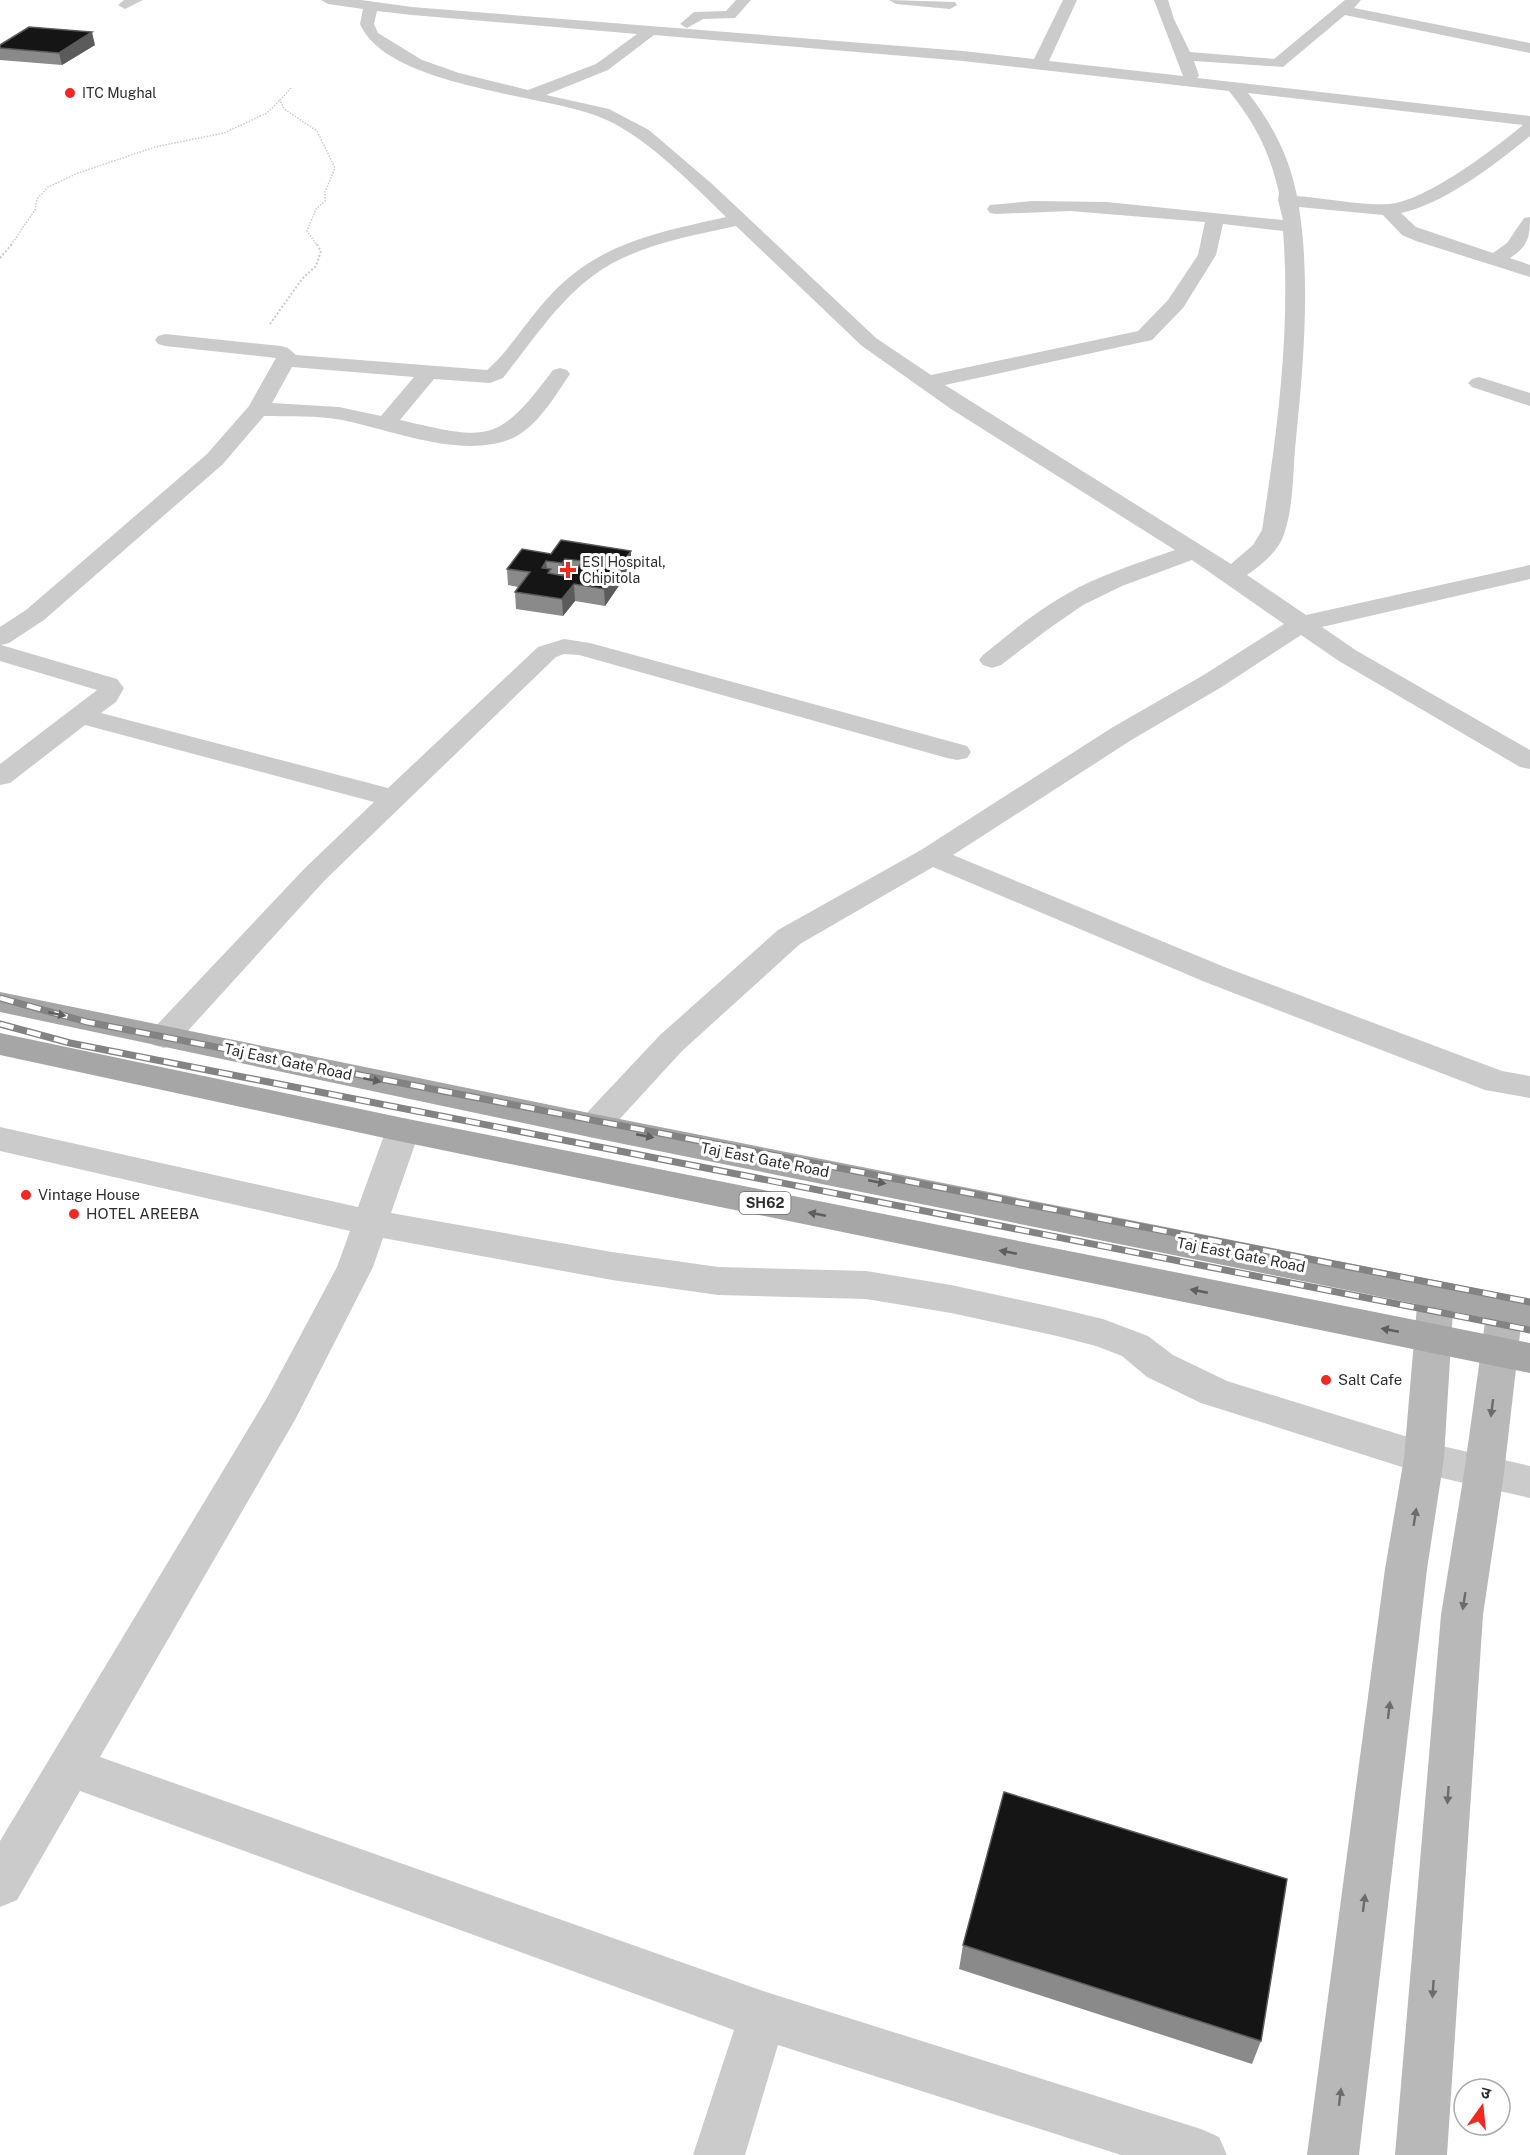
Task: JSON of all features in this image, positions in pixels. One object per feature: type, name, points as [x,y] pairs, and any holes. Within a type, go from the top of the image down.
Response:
[{"type":"main road","name":"Taj East Gate Road","points":[[0,1002],[594,1125],[1517,1311]]},
{"type":"main road","name":"SH62","points":[[0,1044],[403,1130],[1514,1355]]},
{"type":"street","points":[[328,0],[371,7],[1040,64],[1530,121]]},
{"type":"street","points":[[677,34],[696,16],[730,15],[744,0]]},
{"type":"street","points":[[896,0],[950,5]]},
{"type":"street","points":[[1040,64],[1070,0]]},
{"type":"street","points":[[1161,0],[1170,27],[1185,56],[1193,83]]},
{"type":"street","points":[[1185,56],[1276,64],[1349,5],[1530,48]]},
{"type":"street","points":[[371,7],[367,24],[372,35],[416,63],[453,76],[592,109],[624,122],[644,134],[705,187],[869,342],[959,404],[1232,575],[1348,656],[1530,761]]},
{"type":"street","points":[[530,96],[602,67],[650,31]]},
{"type":"street","points":[[1232,575],[1262,553],[1270,542],[1274,530],[1292,381],[1295,292],[1293,228],[1282,171],[1270,138],[1234,87]]},
{"type":"street","points":[[1287,200],[1388,210],[1422,201],[1494,157],[1530,128]]},
{"type":"street","points":[[996,209],[1053,204],[1090,205],[1293,228]]},
{"type":"street","points":[[1388,210],[1409,231],[1530,271]]},
{"type":"street","points":[[927,382],[1145,336],[1176,304],[1207,255],[1215,219]]},
{"type":"street","points":[[286,360],[484,378],[493,376],[564,292],[585,272],[603,260],[644,243],[738,220]]},
{"type":"street","points":[[1494,260],[1514,247],[1530,222]]},
{"type":"street","points":[[0,638],[34,615],[215,459],[258,410],[286,360],[285,353],[165,340]]},
{"type":"street","points":[[386,423],[428,373]]},
{"type":"street","points":[[258,410],[310,410],[339,413],[452,438],[470,441],[494,439],[511,432],[525,422],[560,374]]},
{"type":"street","points":[[1479,383],[1530,400]]},
{"type":"street","points":[[992,660],[1055,612],[1085,594],[1118,579],[1195,551]]},
{"type":"street","points":[[594,1125],[671,1043],[789,937],[931,856],[1301,624],[1530,572]]},
{"type":"street","points":[[0,609],[34,615]]},
{"type":"street","points":[[164,1037],[315,874],[392,798],[547,652],[566,645],[957,752]]},
{"type":"street","points":[[0,653],[108,685],[111,688],[107,696],[0,777]]},
{"type":"street","points":[[81,716],[392,798]]},
{"type":"street","points":[[931,856],[1227,979],[1497,1082],[1530,1087]]},
{"type":"street","points":[[0,1884],[282,1407],[355,1268],[403,1130]]},
{"type":"street","points":[[0,1139],[372,1223],[612,1266],[718,1281],[866,1285],[951,1299],[1057,1322],[1103,1333],[1135,1346],[1160,1366],[1215,1392],[1424,1458],[1530,1482]]},
{"type":"street","points":[[1333,2155],[1406,1569],[1424,1458],[1436,1294]]},
{"type":"street","points":[[1421,2155],[1462,1615],[1484,1473],[1514,1355],[1517,1311]]},
{"type":"street","points":[[70,1767],[763,2016],[1201,2155]]},
{"type":"street","points":[[719,2155],[763,2016]]},
{"type":"path","points":[[0,258],[16,239],[35,210],[38,199],[48,187],[78,173],[155,147],[224,133],[267,113],[291,88]]},
{"type":"path","points":[[265,350],[268,327],[302,279],[316,266],[321,251],[307,231],[316,209],[325,201],[325,192],[335,168],[317,131],[284,109],[280,100]]},
{"type":"building","points":[[29,27],[92,32],[59,53],[0,48],[0,45]]},
{"type":"building","points":[[561,540],[631,551],[604,589],[574,584],[562,599],[515,592],[530,572],[507,569],[522,549],[551,554]],"holes":[[[565,559],[582,561],[576,571],[568,570],[564,576],[548,573],[551,569],[542,568],[546,561],[562,563]]]},
{"type":"building","points":[[1004,1792],[1287,1879],[1261,2041],[963,1945]]},
{"type":"railway","points":[[0,998],[87,1022],[1530,1302]]},
{"type":"railway","points":[[0,1024],[70,1043],[1530,1330]]},
{"type":"place","name":"ITC Mughal","points":[[70,93]]},
{"type":"place","name":"ESI Hospital, Chipitola","points":[[568,570]]},
{"type":"place","name":"Vintage House","points":[[26,1195]]},
{"type":"place","name":"HOTEL AREEBA","points":[[74,1214]]},
{"type":"place","name":"Salt Cafe","points":[[1326,1380]]}]
